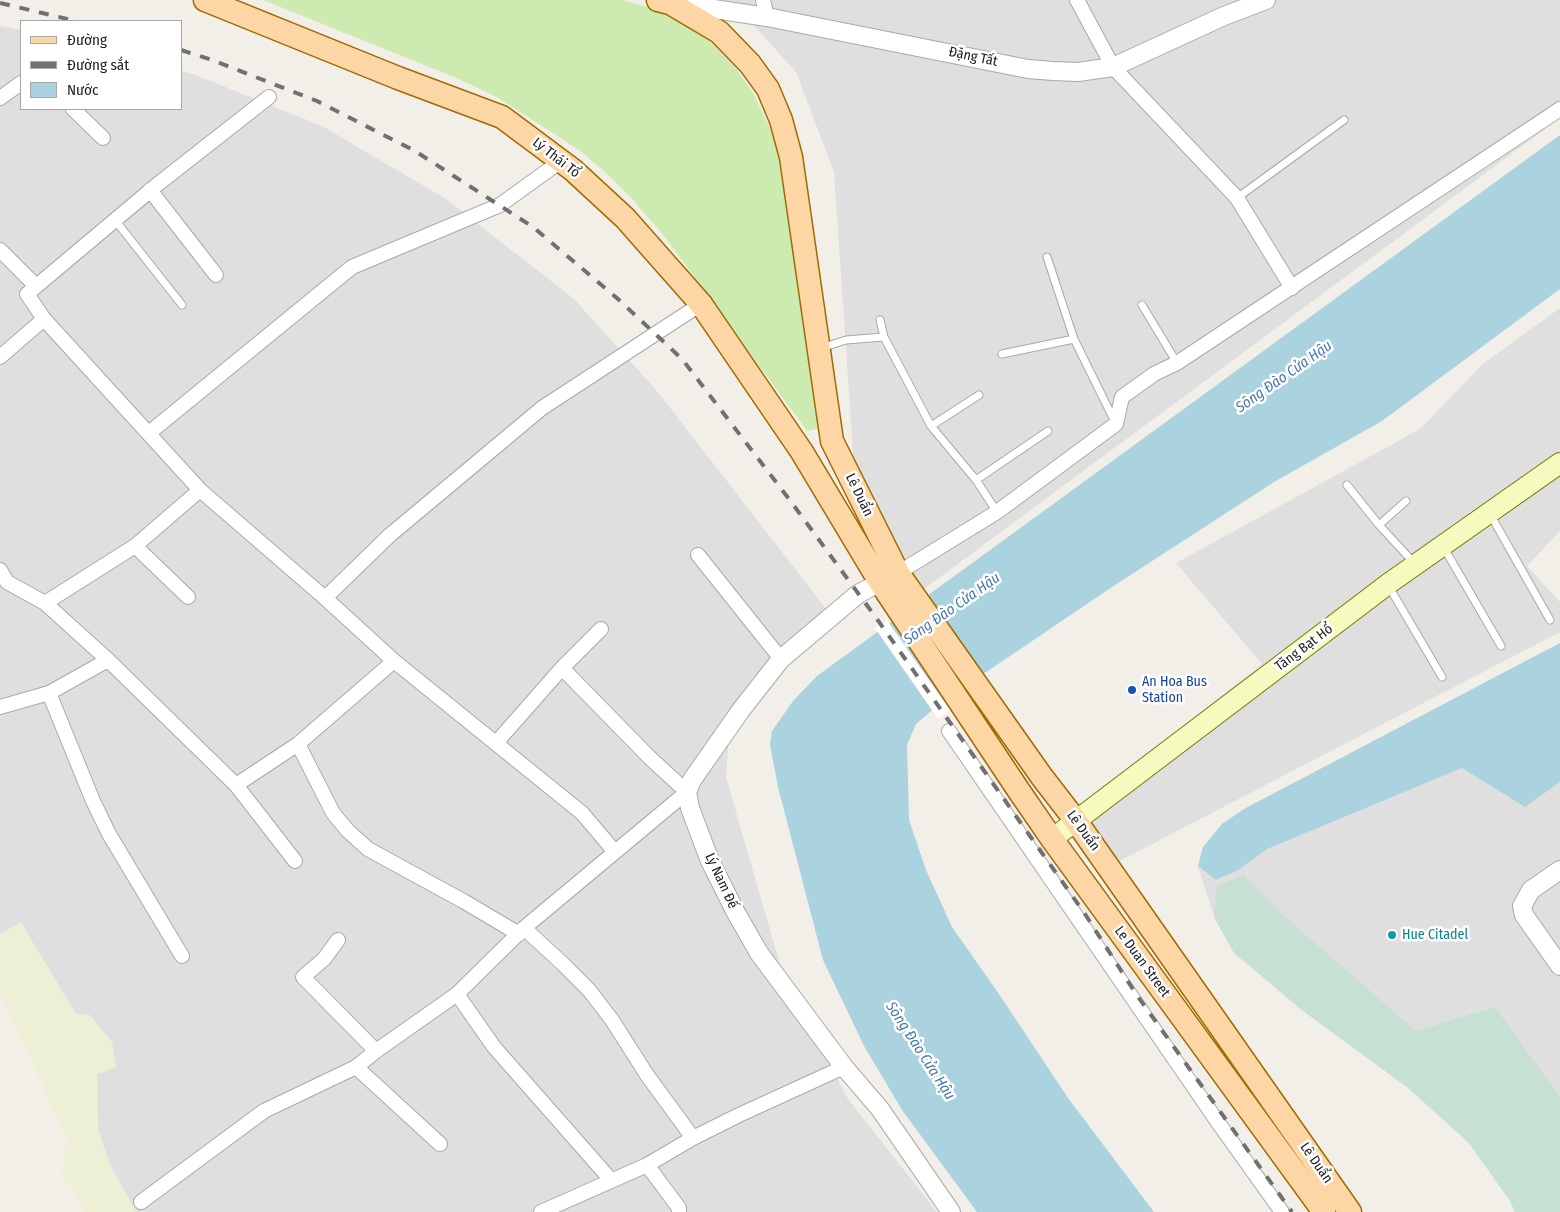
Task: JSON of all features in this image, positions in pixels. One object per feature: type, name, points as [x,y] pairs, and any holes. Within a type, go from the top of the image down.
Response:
[{"type":"main road","name":"Lý Thái Tổ","points":[[205,0],[398,78],[502,117],[574,170],[625,218],[701,304],[802,452]]},
{"type":"main road","points":[[664,1],[719,32],[750,64],[768,90],[781,120],[792,157],[832,441],[802,452]]},
{"type":"main road","name":"Lê Duẩn","points":[[832,441],[891,582],[985,698],[1042,777],[1076,820],[1350,1212]]},
{"type":"main road","name":"Lê Duẩn","points":[[802,452],[891,582],[965,709]]},
{"type":"main road","name":"Tăng Bạt Hổ","points":[[1052,838],[1388,584],[1560,463]]},
{"type":"main road","name":"Le Duan Street","points":[[965,709],[1052,838],[1324,1212]]},
{"type":"street","points":[[762,0],[767,17]]},
{"type":"street","points":[[1077,0],[1113,67],[1237,198],[1292,288]]},
{"type":"street","name":"Đặng Tất","points":[[664,1],[767,17],[1028,68],[1078,72],[1113,67],[1224,16],[1266,0]]},
{"type":"street","points":[[0,98],[20,84]]},
{"type":"street","points":[[269,97],[150,190],[27,294],[44,318],[200,490],[326,598],[394,661],[582,813],[615,852]]},
{"type":"street","points":[[141,1202],[264,1111],[356,1067],[457,994],[522,931],[687,792],[692,780],[741,710],[781,659],[858,594],[891,582],[996,512],[1116,424],[1122,397],[1154,374],[1177,363],[1292,288],[1560,108]]},
{"type":"street","points":[[74,110],[103,138]]},
{"type":"street","points":[[149,433],[352,267],[500,205],[561,161]]},
{"type":"street","points":[[150,190],[216,274]]},
{"type":"street","points":[[0,250],[36,286]]},
{"type":"street","points":[[326,598],[390,535],[542,408],[701,304]]},
{"type":"street","points":[[0,357],[44,318]]},
{"type":"street","points":[[45,604],[135,546],[200,490]]},
{"type":"street","points":[[135,546],[188,597]]},
{"type":"street","points":[[698,555],[781,659]]},
{"type":"street","points":[[0,570],[7,582],[45,604],[108,660],[236,785],[295,861]]},
{"type":"street","points":[[496,743],[562,668],[601,629]]},
{"type":"street","points":[[0,707],[50,693],[108,660]]},
{"type":"street","points":[[236,785],[298,744],[394,661]]},
{"type":"street","points":[[562,668],[649,757],[687,792]]},
{"type":"street","points":[[50,693],[93,801],[109,834],[182,956]]},
{"type":"street","points":[[948,731],[1282,1212]]},
{"type":"street","points":[[298,744],[333,813],[348,831],[368,849],[418,878],[522,931],[564,964],[589,990],[612,1020],[647,1075],[693,1138]]},
{"type":"street","name":"Lý Nam Đế","points":[[687,792],[690,808],[710,861],[739,920],[758,953],[844,1067],[880,1109],[951,1212]]},
{"type":"street","points":[[1560,870],[1531,890],[1523,903],[1524,915],[1560,966]]},
{"type":"street","points":[[338,940],[324,959],[302,976],[376,1051]]},
{"type":"street","points":[[457,994],[494,1047],[611,1180]]},
{"type":"street","points":[[356,1067],[440,1144]]},
{"type":"street","points":[[541,1212],[647,1165],[693,1138],[739,1115],[844,1067]]},
{"type":"street","points":[[647,1165],[677,1211]]},
{"type":"lane","points":[[1237,198],[1344,120]]},
{"type":"lane","points":[[115,220],[182,305]]},
{"type":"lane","points":[[1047,257],[1074,339],[1116,424]]},
{"type":"lane","points":[[1142,305],[1177,363]]},
{"type":"lane","points":[[880,320],[884,337],[931,426],[976,480],[996,512]]},
{"type":"lane","points":[[820,348],[846,340],[884,337]]},
{"type":"lane","points":[[1002,354],[1074,339]]},
{"type":"lane","points":[[931,426],[979,395]]},
{"type":"lane","points":[[976,480],[1048,431]]},
{"type":"lane","points":[[1347,485],[1379,525],[1416,564]]},
{"type":"lane","points":[[1379,525],[1406,500]]},
{"type":"lane","points":[[1490,514],[1550,620]]},
{"type":"lane","points":[[1443,546],[1501,646]]},
{"type":"lane","points":[[1388,584],[1442,676]]},
{"type":"shaded area","points":[[673,0],[1560,0],[1560,118],[924,589],[873,520],[854,467],[834,172],[796,72],[748,19]]},
{"type":"shaded area","points":[[0,26],[20,30],[20,110],[182,110],[182,71],[322,126],[446,199],[574,299],[657,391],[834,619],[753,677],[731,708],[726,777],[783,975],[848,1099],[937,1212],[136,1212],[109,1163],[98,1129],[97,1074],[76,1015],[21,923],[0,934],[0,587],[7,582],[0,570]]},
{"type":"shaded area","points":[[1560,308],[1560,531],[1527,566],[1560,602],[1560,632],[1106,868],[1067,817],[1262,664],[1176,563],[1420,429],[1484,363]]},
{"type":"shaded area","name":"Hue Citadel","points":[[1560,643],[1560,1212],[1515,1212],[1510,1201],[1469,1143],[1407,1087],[1303,1011],[1234,953],[1214,917],[1198,866],[1203,847],[1222,824],[1244,809]]},
{"type":"green space","points":[[263,0],[623,0],[654,9],[680,21],[706,38],[734,66],[754,94],[771,131],[779,159],[821,422],[817,429],[807,431],[665,237],[633,200],[579,150],[497,97],[454,77]]},
{"type":"green space","points":[[1243,875],[1283,915],[1416,1031],[1495,1007],[1560,1097],[1560,1212],[1515,1212],[1510,1201],[1469,1143],[1407,1087],[1303,1011],[1234,953],[1214,917],[1217,886]]},
{"type":"green space","points":[[21,923],[76,1014],[90,1015],[112,1042],[116,1067],[97,1074],[98,1129],[109,1163],[136,1212],[85,1212],[61,1173],[67,1139],[0,993],[0,934]]},
{"type":"water","name":"Sông Đào Cửa Hậu","points":[[1560,135],[1560,289],[1382,421],[1274,482],[1112,587],[942,702],[916,724],[907,745],[909,820],[926,870],[952,927],[1068,1098],[1154,1212],[977,1212],[902,1110],[864,1046],[823,960],[778,787],[770,745],[772,731],[793,701],[817,676]]},
{"type":"water","points":[[1560,643],[1560,782],[1525,807],[1462,768],[1267,849],[1238,870],[1216,880],[1198,866],[1203,847],[1222,824],[1244,809]]},
{"type":"pier","points":[[887,620],[950,710],[938,719],[875,628]]},
{"type":"railway","points":[[0,3],[72,20]]},
{"type":"railway","points":[[182,50],[317,101],[415,151],[533,227],[618,299],[682,359],[789,499],[877,619],[1085,914],[1136,994],[1292,1212]]},
{"type":"place","name":"An Hoa Bus Station","points":[[1132,690]]},
{"type":"place","name":"Hue Citadel","points":[[1392,935]]}]
